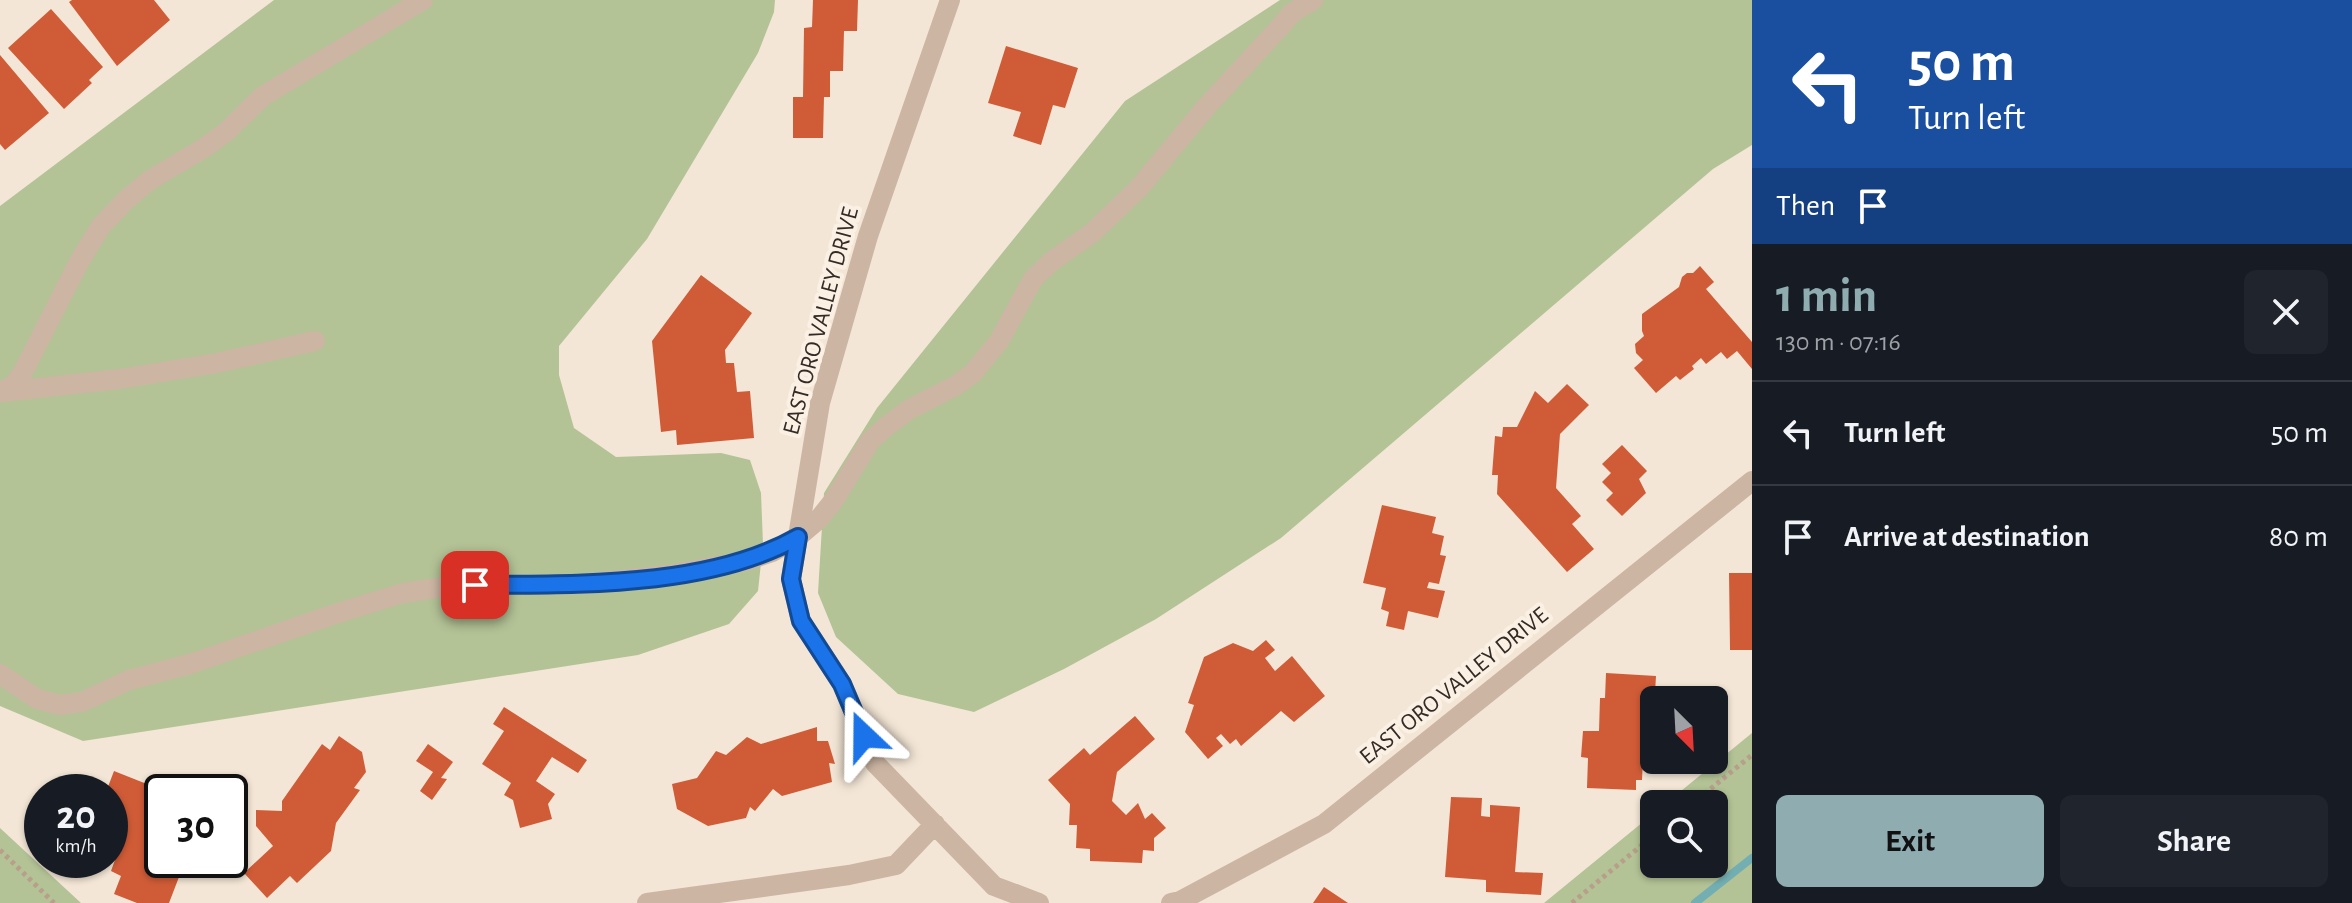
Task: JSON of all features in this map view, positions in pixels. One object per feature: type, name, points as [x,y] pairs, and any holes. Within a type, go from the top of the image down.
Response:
[{"type":"street","points":[[0,392],[14,385],[23,372],[79,262],[101,226],[127,199],[150,180],[226,132],[263,96],[423,0]]},
{"type":"street","name":"EAST ORO VALLEY DRIVE","points":[[950,0],[868,236],[820,403],[791,579],[801,621],[842,684],[875,763],[994,886],[1039,903]]},
{"type":"street","points":[[0,674],[37,699],[60,705],[82,702],[129,680],[190,664],[403,593],[451,586],[582,584],[668,575],[746,561],[772,552],[798,537],[834,500],[870,441],[908,410],[973,373],[999,341],[1033,279],[1052,261],[1092,233],[1139,188],[1207,106],[1292,13],[1313,0]]},
{"type":"street","points":[[0,392],[120,379],[217,363],[315,341]]},
{"type":"street","name":"EAST ORO VALLEY DRIVE","points":[[1171,903],[1324,824],[1752,481]]},
{"type":"street","points":[[647,903],[849,875],[896,865],[935,824]]},
{"type":"path","points":[[1709,790],[1752,755]]},
{"type":"path","points":[[1572,903],[1640,847]]},
{"type":"path","points":[[0,850],[54,903]]},
{"type":"green space","points":[[274,0],[775,0],[774,12],[758,53],[647,239],[559,346],[559,375],[574,428],[616,457],[721,453],[750,460],[761,493],[763,544],[758,591],[729,624],[638,655],[83,741],[0,706],[0,206]]},
{"type":"green space","points":[[1280,0],[1752,0],[1752,145],[1713,169],[1281,538],[1156,619],[1064,669],[974,712],[898,694],[836,637],[818,593],[824,493],[877,408],[1125,101]]},
{"type":"green space","points":[[1752,733],[1752,903],[1544,903],[1640,824],[1640,878],[1728,878],[1728,790],[1682,790],[1702,774],[1728,774],[1728,753]]},
{"type":"green space","points":[[0,828],[24,850],[24,878],[54,878],[81,903],[0,903]]},
{"type":"building","points":[[154,0],[170,20],[117,66],[69,2]]},
{"type":"building","points":[[813,0],[858,0],[857,31],[844,31],[843,71],[830,71],[830,97],[824,97],[823,138],[793,138],[793,97],[803,97],[804,28],[812,27]]},
{"type":"building","points":[[51,9],[103,67],[89,80],[92,83],[64,109],[8,48]]},
{"type":"building","points":[[1006,46],[1078,68],[1065,108],[1053,105],[1041,145],[1013,136],[1021,112],[988,103]]},
{"type":"building","points":[[0,55],[49,113],[5,150],[0,144]]},
{"type":"building","points":[[1700,266],[1714,282],[1706,289],[1752,342],[1752,369],[1737,351],[1727,359],[1721,352],[1706,364],[1701,358],[1692,366],[1694,369],[1680,380],[1676,376],[1656,393],[1634,368],[1643,360],[1636,353],[1635,344],[1644,336],[1642,314],[1679,287],[1682,277]]},
{"type":"building","points":[[701,275],[752,313],[725,350],[726,363],[734,363],[737,392],[750,391],[754,438],[677,445],[676,430],[661,432],[652,341]]},
{"type":"building","points":[[1567,384],[1589,405],[1560,434],[1556,488],[1581,516],[1572,524],[1594,549],[1567,572],[1497,494],[1498,475],[1492,475],[1495,436],[1502,437],[1503,427],[1517,427],[1535,391],[1548,403]]},
{"type":"building","points":[[1622,445],[1647,471],[1639,479],[1646,493],[1622,516],[1606,500],[1613,493],[1602,482],[1611,473],[1602,464]]},
{"type":"building","points":[[1382,505],[1436,517],[1432,533],[1444,536],[1440,555],[1446,556],[1439,584],[1429,582],[1427,588],[1445,591],[1438,618],[1408,611],[1404,630],[1386,626],[1389,612],[1381,609],[1386,588],[1363,583]]},
{"type":"building","points":[[1729,573],[1752,573],[1752,650],[1730,650]]},
{"type":"building","points":[[1266,640],[1275,650],[1265,658],[1275,671],[1292,656],[1325,696],[1294,722],[1281,711],[1241,746],[1236,739],[1230,744],[1221,734],[1216,738],[1223,746],[1208,759],[1185,732],[1194,705],[1188,703],[1204,657],[1233,643],[1253,651]]},
{"type":"building","points":[[1606,673],[1656,676],[1655,686],[1640,686],[1642,774],[1642,780],[1636,780],[1636,790],[1587,788],[1588,758],[1581,757],[1583,731],[1599,731],[1600,698],[1605,698]]},
{"type":"building","points":[[504,707],[587,760],[578,773],[552,757],[536,781],[555,794],[548,804],[552,819],[520,828],[513,800],[504,795],[511,783],[482,764],[504,731],[493,724]]},
{"type":"building","points":[[1135,716],[1155,739],[1117,772],[1112,801],[1126,815],[1138,803],[1145,819],[1152,813],[1166,828],[1154,838],[1154,851],[1143,850],[1142,863],[1090,861],[1090,849],[1076,848],[1077,825],[1069,825],[1070,804],[1048,780],[1084,748],[1090,755]]},
{"type":"building","points":[[817,727],[817,741],[828,741],[835,764],[829,763],[832,782],[782,796],[773,789],[755,811],[750,807],[746,818],[708,826],[677,809],[672,784],[697,778],[716,751],[726,755],[747,737],[761,744]]},
{"type":"building","points":[[339,736],[362,752],[366,772],[354,788],[360,790],[336,823],[331,851],[297,883],[290,876],[267,898],[248,877],[248,869],[273,846],[256,826],[256,810],[282,811],[282,801],[322,744],[330,750]]},
{"type":"building","points":[[428,744],[453,762],[441,778],[447,779],[432,800],[420,791],[433,772],[416,761]]},
{"type":"building","points":[[128,777],[144,783],[144,878],[179,878],[169,903],[137,903],[114,894],[120,878],[128,878]]},
{"type":"building","points":[[1451,797],[1482,798],[1481,816],[1490,817],[1490,805],[1520,807],[1515,872],[1543,873],[1541,895],[1486,892],[1486,880],[1445,877]]},
{"type":"building","points":[[1324,887],[1348,903],[1313,903]]},
{"type":"waterway","points":[[1695,903],[1752,858]]},
{"type":"route","points":[[475,585],[582,584],[668,575],[746,561],[772,552],[798,537],[791,579],[801,621],[842,684],[864,736]]}]
